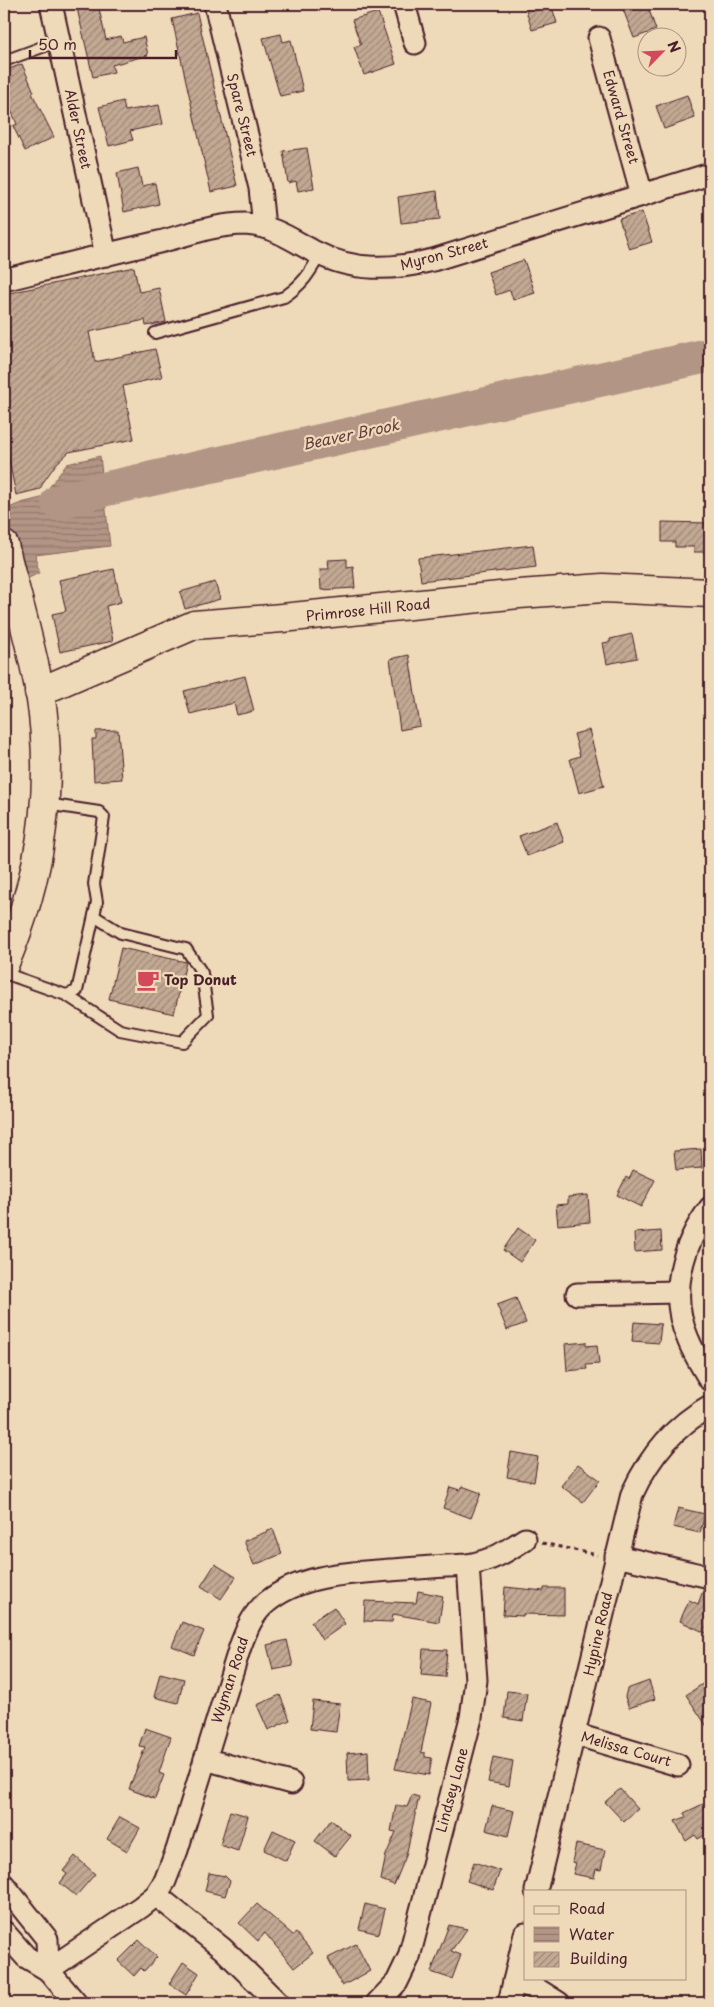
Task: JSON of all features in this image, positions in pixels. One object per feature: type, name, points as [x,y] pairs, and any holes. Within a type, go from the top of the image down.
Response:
[{"type":"street","name":"Alder Street","points":[[51,4],[106,255]]},
{"type":"street","name":"Spare Street","points":[[215,4],[260,188],[264,227]]},
{"type":"street","points":[[404,4],[415,43]]},
{"type":"street","name":"Edward Street","points":[[599,38],[642,195]]},
{"type":"street","name":"Myron Street","points":[[4,280],[225,226],[245,224],[264,227],[280,233],[320,255],[362,268],[417,264],[710,174]]},
{"type":"street","points":[[4,545],[39,692],[46,762],[46,804],[36,865],[21,918],[4,965]]},
{"type":"street","name":"Primrose Hill Road","points":[[39,692],[194,625],[603,588],[710,593]]},
{"type":"street","points":[[710,1208],[699,1222],[684,1256],[679,1292],[682,1323],[687,1338],[710,1380]]},
{"type":"street","points":[[577,1294],[679,1292]]},
{"type":"street","name":"Hypine Road","points":[[536,1890],[574,1734],[610,1556],[632,1494],[648,1462],[661,1446],[691,1418],[710,1406]]},
{"type":"street","name":"Wyman Road","points":[[48,1970],[156,1895],[172,1865],[247,1628],[256,1613],[267,1601],[300,1584],[341,1574],[468,1565],[488,1561],[502,1555],[525,1539]]},
{"type":"street","points":[[610,1556],[710,1577]]},
{"type":"street","name":"Lindsey Lane","points":[[377,2003],[397,1982],[409,1957],[471,1718],[476,1680],[468,1565]]},
{"type":"street","name":"Melissa Court","points":[[574,1734],[678,1765]]},
{"type":"street","points":[[205,1759],[291,1783]]},
{"type":"street","points":[[4,1885],[47,1939],[48,1970]]},
{"type":"street","points":[[156,1895],[224,1949],[278,2003]]},
{"type":"street","points":[[4,1932],[26,1957],[48,1970],[76,2003]]},
{"type":"street","points":[[508,2003],[524,1938]]},
{"type":"street","points":[[514,1981],[536,1989],[559,2003]]},
{"type":"lane","points":[[4,61],[59,41]]},
{"type":"lane","points":[[155,333],[284,296],[297,288],[306,279],[320,255]]},
{"type":"lane","points":[[46,804],[99,812],[104,817],[94,884],[97,902],[94,916],[77,991],[66,994]]},
{"type":"lane","points":[[4,973],[66,994],[120,1030],[182,1042],[208,1015],[202,973],[186,949],[121,933],[94,916]]},
{"type":"path","points":[[525,1539],[610,1556]]},
{"type":"water","points":[[100,456],[110,546],[35,555],[39,573],[4,590],[4,510],[41,498],[67,464]]},
{"type":"building","points":[[76,4],[98,4],[106,40],[121,36],[123,42],[144,37],[148,55],[112,65],[114,72],[93,77]]},
{"type":"building","points":[[524,4],[551,4],[557,23],[532,30]]},
{"type":"building","points":[[621,4],[647,4],[655,28],[636,28],[636,37],[634,38]]},
{"type":"building","points":[[378,12],[396,64],[364,75],[354,47],[361,45],[352,20]]},
{"type":"building","points":[[197,13],[237,186],[211,192],[172,19]]},
{"type":"building","points":[[281,34],[283,42],[291,40],[303,91],[280,96],[263,38]]},
{"type":"building","points":[[22,64],[34,92],[32,93],[54,137],[25,151],[13,126],[17,124],[4,94],[4,71]]},
{"type":"building","points":[[687,95],[695,118],[664,129],[656,106]]},
{"type":"building","points":[[123,101],[125,111],[159,105],[163,124],[130,131],[133,140],[109,146],[99,107]]},
{"type":"building","points":[[307,148],[314,188],[298,191],[296,181],[288,183],[283,151]]},
{"type":"building","points":[[138,168],[142,186],[155,183],[159,204],[124,212],[117,173]]},
{"type":"building","points":[[437,191],[440,219],[401,223],[398,197]]},
{"type":"building","points":[[642,212],[652,242],[629,249],[619,219]]},
{"type":"building","points":[[524,260],[535,293],[513,300],[510,290],[496,295],[488,272]]},
{"type":"building","points":[[134,267],[139,292],[159,288],[166,322],[146,326],[145,320],[89,332],[95,362],[155,349],[162,377],[123,386],[134,439],[69,452],[56,464],[40,489],[16,495],[4,435],[4,294]]},
{"type":"building","points":[[662,522],[710,523],[710,552],[694,552],[694,547],[675,547],[675,542],[662,542]]},
{"type":"building","points":[[533,545],[536,567],[421,581],[418,558]]},
{"type":"building","points":[[347,559],[347,567],[353,566],[355,588],[321,590],[320,569],[329,569],[328,560]]},
{"type":"building","points":[[114,569],[121,602],[106,606],[113,641],[60,652],[52,614],[66,611],[59,580]]},
{"type":"building","points":[[215,582],[220,599],[185,609],[180,592]]},
{"type":"building","points":[[632,634],[637,658],[607,664],[603,643],[610,642],[610,639]]},
{"type":"building","points":[[409,655],[420,726],[400,730],[390,659]]},
{"type":"building","points":[[245,676],[254,711],[237,715],[234,703],[190,714],[184,691]]},
{"type":"building","points":[[118,730],[122,779],[94,781],[92,739],[96,739],[96,731]]},
{"type":"building","points":[[589,730],[604,786],[579,793],[570,759],[580,756],[574,734]]},
{"type":"building","points":[[557,822],[564,842],[527,856],[519,836]]},
{"type":"building","name":"Top Donut","points":[[121,948],[186,962],[174,1014],[109,999]]},
{"type":"building","points":[[701,1149],[702,1168],[676,1170],[674,1151]]},
{"type":"building","points":[[633,1170],[655,1180],[641,1207],[617,1195],[626,1177],[629,1179]]},
{"type":"building","points":[[588,1195],[590,1222],[558,1225],[556,1205],[568,1204],[568,1197]]},
{"type":"building","points":[[518,1228],[535,1240],[520,1262],[503,1250]]},
{"type":"building","points":[[661,1231],[662,1250],[635,1252],[634,1233]]},
{"type":"building","points":[[516,1298],[526,1323],[507,1330],[497,1305]]},
{"type":"building","points":[[634,1322],[661,1324],[659,1343],[632,1341]]},
{"type":"building","points":[[586,1342],[586,1346],[597,1345],[599,1364],[586,1365],[587,1369],[567,1371],[565,1344]]},
{"type":"building","points":[[511,1452],[538,1457],[534,1482],[507,1477]]},
{"type":"building","points":[[578,1464],[600,1480],[583,1502],[561,1486]]},
{"type":"building","points":[[462,1486],[481,1493],[471,1518],[443,1508],[450,1487],[460,1490]]},
{"type":"building","points":[[678,1508],[705,1514],[700,1533],[673,1527]]},
{"type":"building","points":[[273,1529],[282,1554],[254,1565],[244,1541]]},
{"type":"building","points":[[215,1564],[236,1577],[221,1599],[201,1586]]},
{"type":"building","points":[[505,1587],[544,1591],[544,1588],[564,1588],[564,1615],[503,1615]]},
{"type":"building","points":[[704,1588],[710,1589],[710,1635],[680,1621],[689,1600],[698,1604]]},
{"type":"building","points":[[418,1591],[443,1596],[439,1622],[393,1614],[392,1622],[364,1621],[365,1601],[416,1603]]},
{"type":"building","points":[[334,1607],[345,1624],[322,1640],[311,1622]]},
{"type":"building","points":[[182,1622],[204,1631],[194,1655],[172,1646]]},
{"type":"building","points":[[287,1640],[293,1666],[273,1670],[267,1645]]},
{"type":"building","points":[[423,1649],[447,1650],[445,1677],[421,1675]]},
{"type":"building","points":[[160,1673],[184,1679],[178,1703],[154,1697]]},
{"type":"building","points":[[710,1679],[710,1731],[686,1695]]},
{"type":"building","points":[[649,1681],[655,1699],[629,1708],[625,1697],[627,1689]]},
{"type":"building","points":[[507,1691],[527,1693],[523,1721],[504,1718]]},
{"type":"building","points":[[280,1695],[290,1720],[268,1730],[257,1705]]},
{"type":"building","points":[[412,1699],[431,1703],[421,1752],[425,1753],[425,1757],[432,1758],[429,1775],[395,1769]]},
{"type":"building","points":[[313,1701],[340,1704],[336,1732],[310,1729]]},
{"type":"building","points":[[145,1728],[171,1737],[159,1773],[164,1775],[155,1799],[129,1789],[145,1747],[139,1746]]},
{"type":"building","points":[[368,1751],[369,1780],[348,1781],[347,1753]]},
{"type":"building","points":[[493,1757],[513,1761],[509,1786],[488,1782]]},
{"type":"building","points":[[620,1789],[638,1809],[624,1822],[605,1802]]},
{"type":"building","points":[[412,1795],[419,1797],[406,1856],[394,1885],[381,1880],[386,1855],[396,1832],[391,1831],[396,1805],[407,1807]]},
{"type":"building","points":[[703,1804],[710,1817],[710,1832],[698,1839],[695,1835],[686,1841],[675,1821],[686,1817],[684,1813]]},
{"type":"building","points":[[492,1806],[514,1811],[508,1836],[486,1830]]},
{"type":"building","points":[[230,1811],[248,1816],[238,1851],[220,1845]]},
{"type":"building","points":[[120,1817],[140,1828],[127,1851],[107,1839]]},
{"type":"building","points":[[331,1820],[351,1836],[335,1856],[315,1841]]},
{"type":"building","points":[[273,1830],[295,1840],[286,1861],[264,1850]]},
{"type":"building","points":[[576,1844],[605,1850],[601,1870],[596,1869],[594,1878],[573,1874],[576,1863],[572,1862]]},
{"type":"building","points":[[75,1856],[95,1874],[76,1896],[60,1883],[67,1874],[63,1871]]},
{"type":"building","points":[[474,1862],[500,1871],[493,1890],[467,1881]]},
{"type":"building","points":[[209,1873],[225,1876],[230,1881],[225,1896],[205,1891]]},
{"type":"building","points":[[257,1904],[293,1935],[296,1933],[313,1953],[294,1968],[265,1933],[258,1941],[239,1923]]},
{"type":"building","points":[[365,1904],[385,1909],[379,1934],[359,1929]]},
{"type":"building","points":[[449,1925],[467,1929],[451,1951],[461,1955],[452,1979],[431,1972]]},
{"type":"building","points":[[139,1940],[157,1957],[144,1971],[141,1968],[134,1976],[118,1961]]},
{"type":"building","points":[[356,1944],[370,1971],[342,1986],[328,1958]]},
{"type":"building","points":[[183,1962],[199,1973],[186,1995],[169,1984]]},
{"type":"waterway","name":"Beaver Brook","points":[[58,502],[105,489],[710,355]]},
{"type":"place","name":"Top Donut","points":[[148,980]]}]
